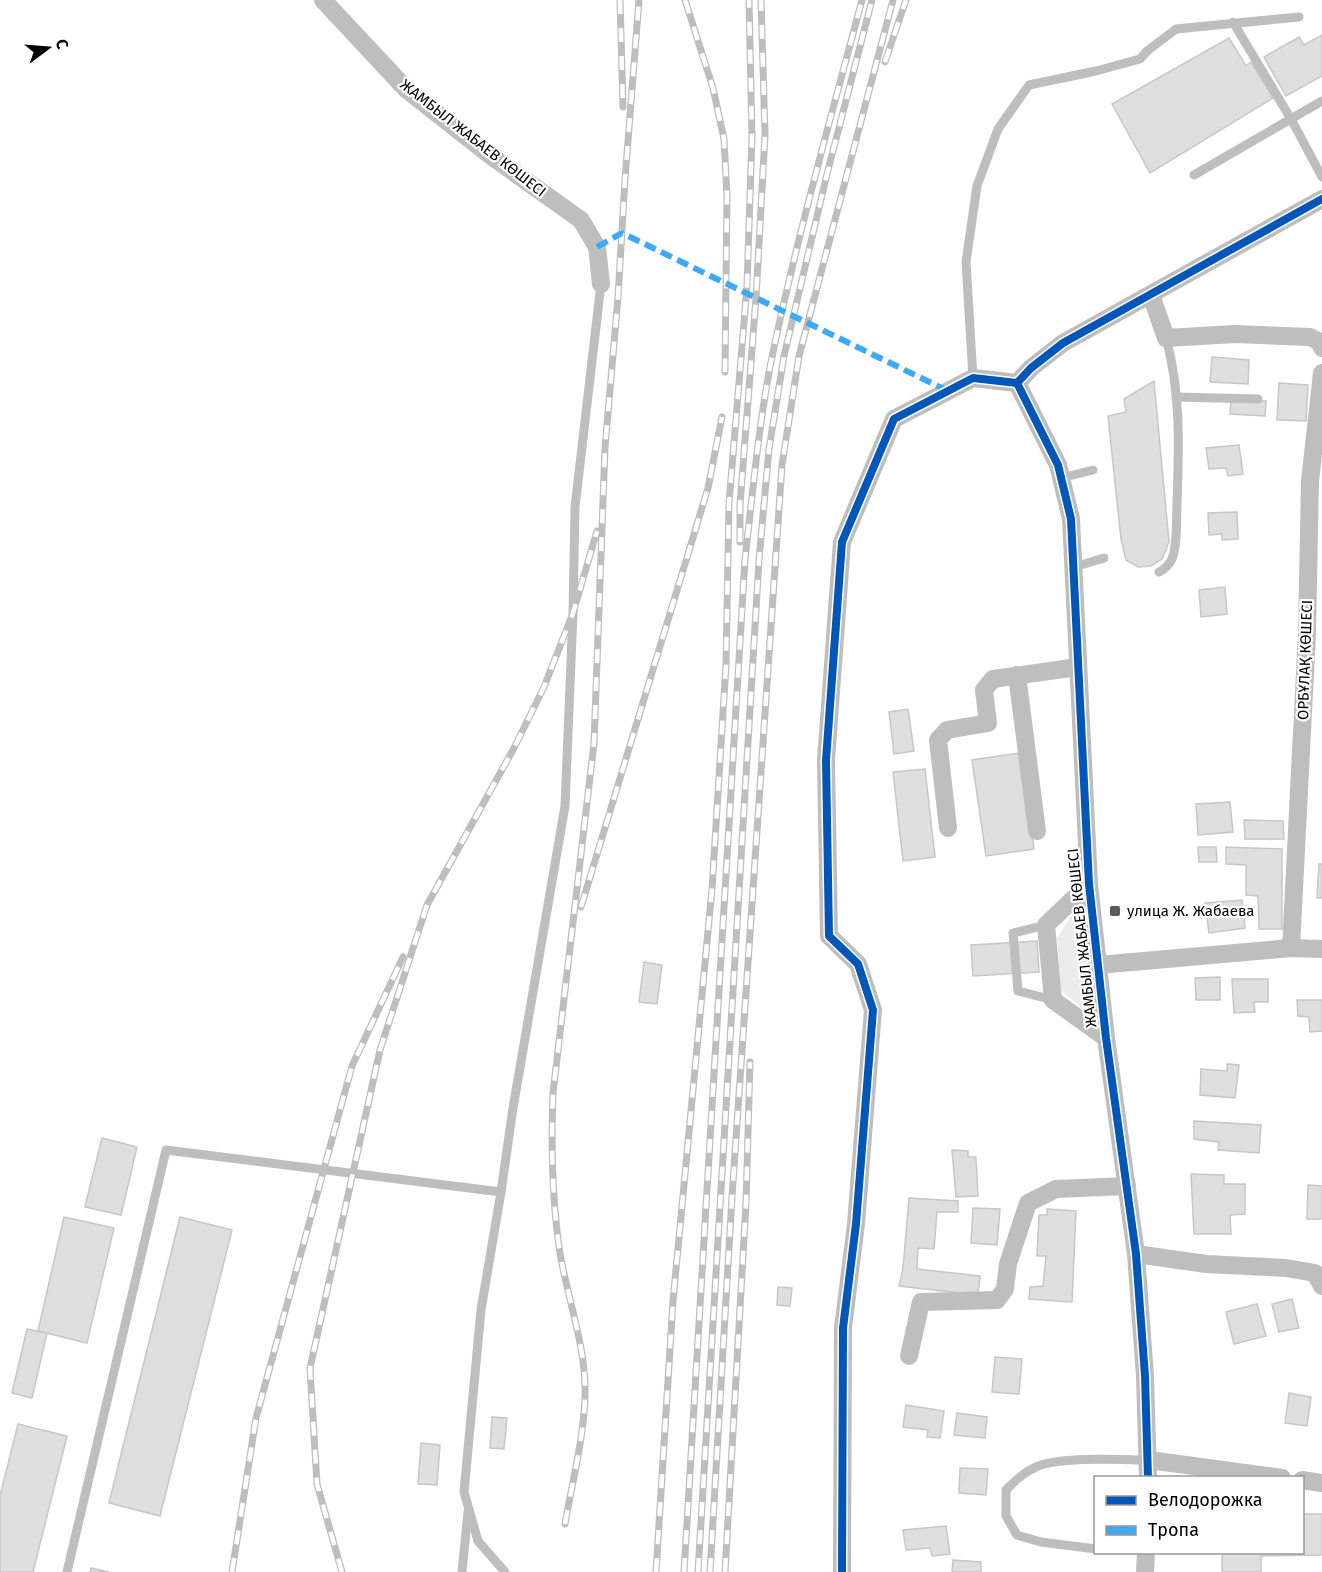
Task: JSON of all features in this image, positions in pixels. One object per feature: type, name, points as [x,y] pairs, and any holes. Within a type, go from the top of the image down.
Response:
[{"type":"street","name":"ЖАМБЫЛ ЖАБАЕВ КӨШЕСІ","points":[[323,0],[406,90],[491,156],[581,220],[597,247],[601,284]]},
{"type":"street","points":[[842,1572],[843,1328],[856,1224],[873,1010],[858,964],[829,936],[826,760],[842,542],[894,419],[973,378],[1017,383],[1031,368],[1063,343],[1322,199]]},
{"type":"street","points":[[1151,295],[1166,338],[1235,334],[1310,338],[1320,342],[1322,348]]},
{"type":"street","name":"ОРБҰЛАҚ КӨШЕСІ","points":[[1291,948],[1307,634],[1310,482],[1322,373]]},
{"type":"street","name":"ЖАМБЫЛ ЖАБАЕВ КӨШЕСІ","points":[[1017,383],[1058,465],[1071,519],[1089,884],[1106,1038],[1136,1254],[1149,1469]]},
{"type":"street","points":[[948,828],[938,740],[947,730],[988,723],[984,690],[993,679],[1078,668]]},
{"type":"street","points":[[1017,675],[1037,831]]},
{"type":"street","points":[[1089,884],[1046,925],[1053,1000],[1106,1038]]},
{"type":"street","points":[[1098,965],[1291,948],[1322,949]]},
{"type":"street","points":[[909,1356],[921,1302],[998,1300],[1005,1289],[1008,1264],[1028,1203],[1056,1189],[1127,1186]]},
{"type":"street","points":[[1136,1254],[1206,1264],[1305,1271],[1315,1273],[1322,1286]]},
{"type":"street","points":[[1149,1469],[1252,1476]]},
{"type":"street","points":[[1304,1480],[1322,1483]]},
{"type":"street","points":[[1145,1554],[1145,1572]]},
{"type":"lane","points":[[973,378],[966,262],[977,186],[998,129],[1029,85],[1140,59],[1176,29],[1299,17]]},
{"type":"lane","points":[[1233,22],[1291,119],[1322,177]]},
{"type":"lane","points":[[1194,175],[1322,101]]},
{"type":"lane","points":[[505,1572],[478,1540],[464,1492],[481,1310],[565,806],[575,507],[601,284]]},
{"type":"lane","points":[[1160,572],[1166,569],[1172,560],[1175,544],[1178,457],[1176,398],[1166,338]]},
{"type":"lane","points":[[1176,398],[1258,399]]},
{"type":"lane","points":[[1061,478],[1093,470]]},
{"type":"lane","points":[[1074,567],[1104,558]]},
{"type":"lane","points":[[1046,925],[1013,933],[1018,991],[1053,1000]]},
{"type":"lane","points":[[67,1572],[165,1150],[501,1192]]},
{"type":"lane","points":[[1094,1549],[1041,1542],[1017,1535],[1006,1516],[1006,1490],[1021,1475],[1039,1465],[1097,1460],[1149,1469]]},
{"type":"lane","points":[[462,1572],[468,1507]]},
{"type":"shaded area","points":[[1071,916],[1086,918],[1097,1008],[1086,1012],[1061,990],[1057,938]]},
{"type":"building","points":[[1322,35],[1322,76],[1286,96],[1264,57],[1299,37],[1304,45]]},
{"type":"building","points":[[1229,38],[1246,66],[1251,62],[1273,98],[1150,173],[1112,104]]},
{"type":"building","points":[[1212,357],[1249,360],[1248,384],[1210,382]]},
{"type":"building","points":[[1154,381],[1169,542],[1162,559],[1151,566],[1138,567],[1126,560],[1121,539],[1108,416],[1126,412],[1124,399]]},
{"type":"building","points":[[1279,383],[1308,385],[1306,421],[1277,420]]},
{"type":"building","points":[[1231,400],[1266,401],[1265,416],[1230,414]]},
{"type":"building","points":[[1239,445],[1243,474],[1228,476],[1226,468],[1209,469],[1206,448]]},
{"type":"building","points":[[1237,512],[1238,539],[1222,540],[1222,534],[1209,535],[1208,513]]},
{"type":"building","points":[[1225,587],[1227,614],[1201,617],[1199,590]]},
{"type":"building","points":[[908,709],[914,751],[894,754],[889,712]]},
{"type":"building","points":[[1020,753],[1034,849],[986,856],[972,760]]},
{"type":"building","points":[[925,769],[935,857],[903,861],[893,772]]},
{"type":"building","points":[[1230,802],[1233,832],[1198,835],[1196,804]]},
{"type":"building","points":[[1244,820],[1283,821],[1284,839],[1245,839]]},
{"type":"building","points":[[1198,847],[1216,847],[1217,862],[1199,862]]},
{"type":"building","points":[[1226,847],[1282,849],[1282,929],[1259,929],[1258,896],[1246,895],[1246,865],[1226,864]]},
{"type":"building","points":[[1319,864],[1322,864],[1322,898],[1317,898]]},
{"type":"building","points":[[1242,900],[1245,928],[1209,933],[1205,903]]},
{"type":"building","points":[[1037,941],[1039,972],[973,976],[971,945]]},
{"type":"building","points":[[644,962],[662,965],[657,1004],[639,1002]]},
{"type":"building","points":[[1220,977],[1220,1000],[1196,1000],[1195,978]]},
{"type":"building","points":[[1232,979],[1268,979],[1268,1002],[1254,1002],[1255,1012],[1234,1013]]},
{"type":"building","points":[[1297,1000],[1322,1000],[1322,1031],[1310,1032],[1309,1017],[1298,1016]]},
{"type":"building","points":[[1227,1064],[1239,1065],[1235,1098],[1200,1095],[1201,1069],[1227,1071]]},
{"type":"building","points":[[1194,1121],[1261,1125],[1259,1153],[1218,1150],[1219,1142],[1194,1139]]},
{"type":"building","points":[[102,1138],[137,1147],[121,1215],[85,1207]]},
{"type":"building","points":[[952,1150],[968,1151],[968,1157],[976,1157],[978,1196],[956,1197]]},
{"type":"building","points":[[1191,1174],[1224,1175],[1224,1184],[1245,1184],[1245,1214],[1230,1215],[1231,1234],[1194,1234]]},
{"type":"building","points":[[1308,1185],[1322,1186],[1322,1219],[1307,1219]]},
{"type":"building","points":[[909,1198],[958,1201],[958,1212],[937,1212],[934,1249],[918,1248],[917,1269],[980,1276],[978,1295],[899,1286],[903,1268]]},
{"type":"building","points":[[973,1208],[1000,1209],[997,1245],[971,1243]]},
{"type":"building","points":[[1047,1209],[1076,1211],[1072,1302],[1029,1299],[1030,1287],[1043,1286],[1046,1256],[1037,1256],[1039,1215],[1047,1215]]},
{"type":"building","points":[[64,1217],[114,1228],[87,1343],[38,1331]]},
{"type":"building","points":[[180,1217],[232,1230],[160,1516],[109,1503]]},
{"type":"building","points":[[778,1287],[792,1288],[790,1306],[777,1305]]},
{"type":"building","points":[[1292,1299],[1299,1328],[1279,1332],[1272,1304]]},
{"type":"building","points":[[1257,1304],[1266,1336],[1234,1344],[1226,1312]]},
{"type":"building","points":[[27,1329],[47,1333],[32,1398],[12,1393]]},
{"type":"building","points":[[995,1357],[1022,1359],[1019,1394],[992,1392]]},
{"type":"building","points":[[1289,1393],[1311,1397],[1307,1426],[1285,1423]]},
{"type":"building","points":[[906,1405],[944,1411],[940,1438],[927,1437],[928,1430],[903,1427]]},
{"type":"building","points":[[957,1413],[987,1417],[985,1438],[954,1435]]},
{"type":"building","points":[[492,1417],[507,1418],[504,1449],[490,1448]]},
{"type":"building","points":[[18,1424],[67,1436],[33,1572],[0,1572],[0,1496]]},
{"type":"building","points":[[421,1443],[440,1445],[437,1485],[418,1484]]},
{"type":"building","points":[[960,1468],[988,1469],[986,1495],[959,1493]]},
{"type":"building","points":[[1304,1514],[1322,1514],[1322,1555],[1261,1556],[1261,1572],[1222,1572],[1222,1554],[1304,1554]]},
{"type":"building","points":[[946,1526],[950,1554],[932,1556],[930,1548],[906,1550],[903,1530]]},
{"type":"building","points":[[953,1560],[981,1562],[981,1572],[952,1572]]},
{"type":"building","points":[[91,1568],[109,1572],[90,1572]]},
{"type":"railway","points":[[620,0],[623,107]]},
{"type":"railway","points":[[565,1524],[581,1438],[585,1388],[582,1355],[557,1233],[553,1173],[553,1093],[594,743],[605,448],[639,0]]},
{"type":"railway","points":[[685,0],[713,88],[724,139],[727,196],[725,372]]},
{"type":"railway","points":[[656,1572],[673,1301],[712,889],[726,665],[729,503],[747,286],[752,136],[749,0]]},
{"type":"railway","points":[[740,542],[740,505],[756,298],[765,135],[761,0]]},
{"type":"railway","points":[[684,1572],[745,559],[760,429],[773,352],[815,176],[862,0]]},
{"type":"railway","points":[[698,1572],[759,560],[769,449],[784,356],[827,174],[872,0]]},
{"type":"railway","points":[[710,1572],[732,1197],[782,465],[799,356],[893,0]]},
{"type":"railway","points":[[885,62],[906,0]]},
{"type":"railway","points":[[581,907],[708,488],[722,417]]},
{"type":"railway","points":[[342,1572],[317,1484],[310,1368],[380,1050],[427,905],[514,748],[544,687],[573,613],[597,531]]},
{"type":"railway","points":[[232,1572],[256,1418],[352,1066],[403,957]]},
{"type":"railway","points":[[725,1572],[746,1203],[750,1062]]},
{"type":"marked path","points":[[597,247],[622,233],[948,391]]},
{"type":"cycle path","points":[[1148,1476],[1145,1376],[1136,1254],[1106,1038],[1089,884],[1071,519],[1058,465],[1017,383],[1031,368],[1063,343],[1322,199]]},
{"type":"cycle path","points":[[842,1572],[843,1328],[856,1224],[873,1010],[858,964],[829,936],[826,760],[842,542],[894,419],[973,378],[1017,383]]},
{"type":"place","name":"улица Ж. Жабаева","points":[[1115,911]]}]
